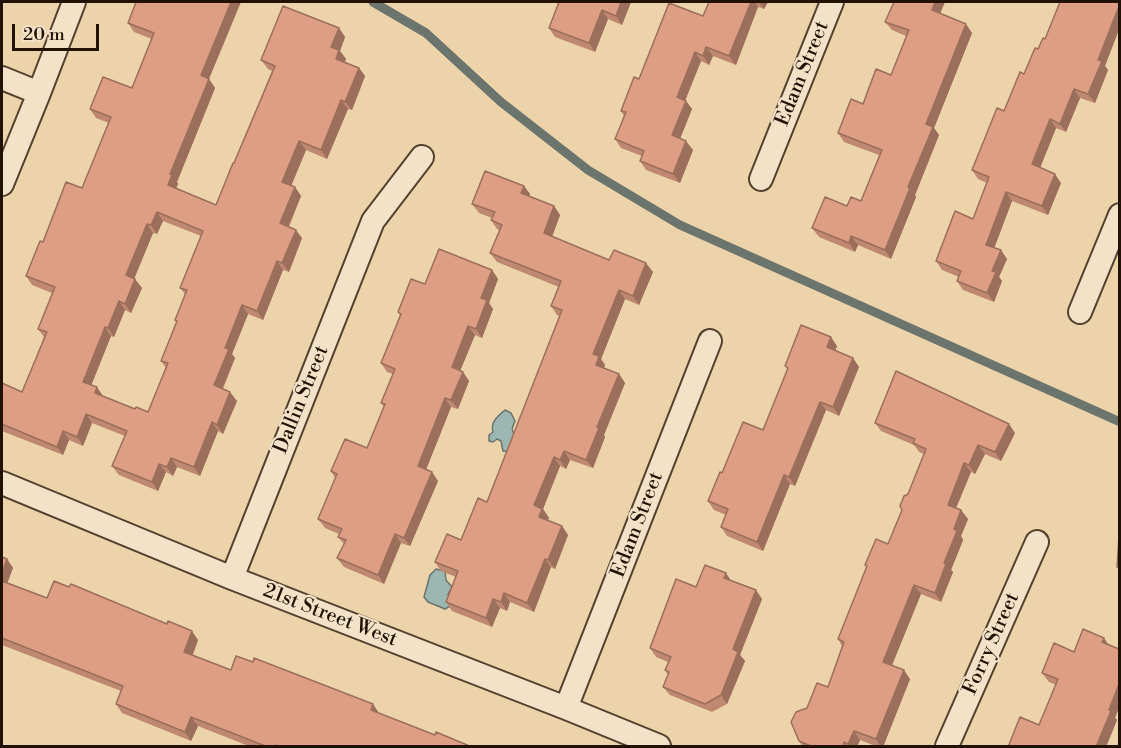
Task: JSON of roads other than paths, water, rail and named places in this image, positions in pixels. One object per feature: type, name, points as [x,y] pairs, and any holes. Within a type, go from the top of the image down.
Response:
[{"type":"street","points":[[2,184],[74,2]]},
{"type":"street","name":"Edam Street","points":[[760,179],[832,2]]},
{"type":"street","points":[[2,78],[39,93]]},
{"type":"street","name":"Dallin Street","points":[[232,578],[373,221],[422,157]]},
{"type":"street","points":[[1080,312],[1119,215]]},
{"type":"street","name":"Edam Street","points":[[566,708],[710,341]]},
{"type":"street","name":"21st Street West","points":[[2,483],[232,578],[566,708],[659,747]]},
{"type":"street","name":"Forry Street","points":[[947,747],[1036,542]]},
{"type":"water","points":[[505,410],[511,413],[515,421],[512,430],[515,435],[511,452],[503,451],[501,441],[497,439],[493,442],[489,441],[494,422]]},
{"type":"water","points":[[436,569],[445,571],[446,580],[452,587],[448,594],[452,605],[445,609],[428,602],[424,597],[430,575]]},
{"type":"waterway","points":[[373,2],[426,33],[501,102],[588,170],[680,225],[1120,422]]}]
